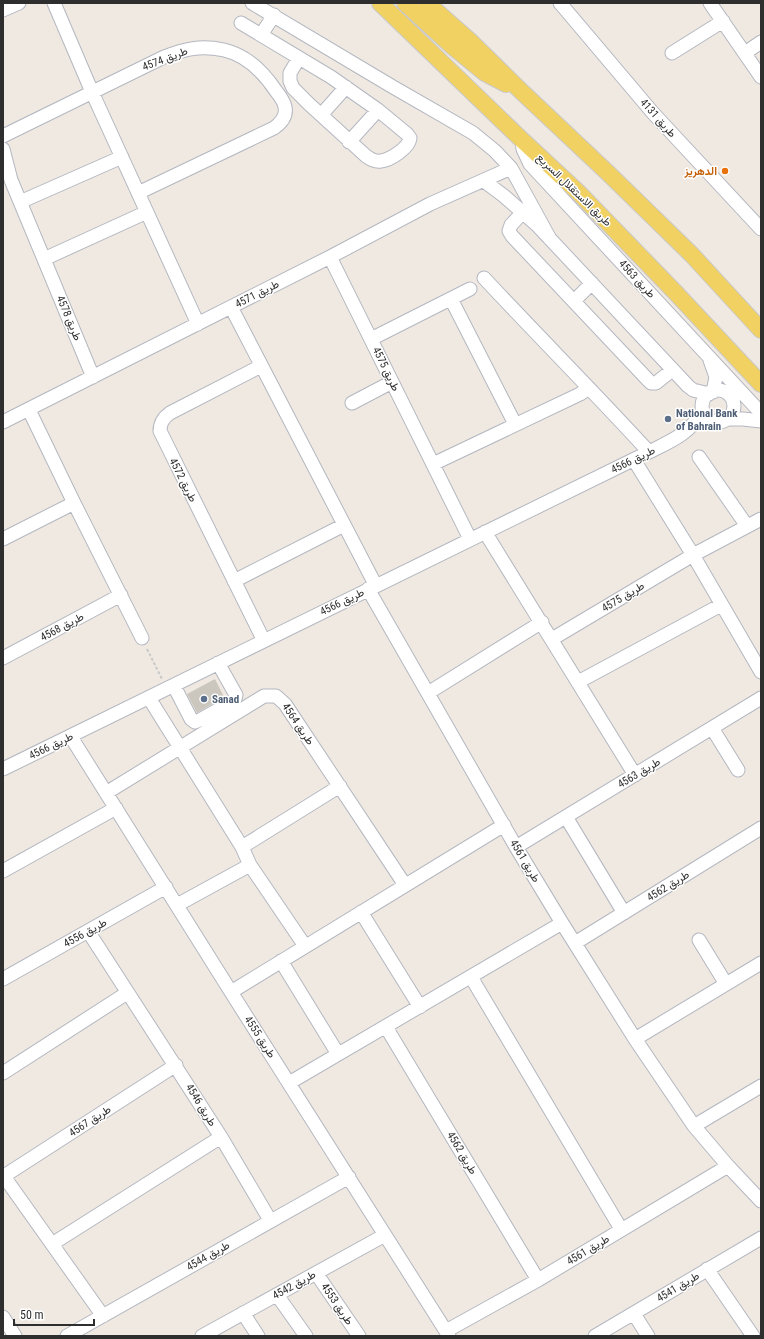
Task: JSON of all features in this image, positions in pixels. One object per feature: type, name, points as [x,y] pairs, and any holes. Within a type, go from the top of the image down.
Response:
[{"type":"main road","name":"طريق الاستقلال السريع","points":[[380,3],[578,192],[761,384]]},
{"type":"main road","points":[[405,3],[452,46],[485,73],[522,92]]},
{"type":"main road","points":[[427,3],[470,41],[692,255],[761,330]]},
{"type":"street","points":[[3,10],[19,3]]},
{"type":"street","points":[[54,3],[92,92],[198,324]]},
{"type":"street","name":"طريق 4131","points":[[560,3],[653,113],[761,229]]},
{"type":"street","points":[[710,3],[761,77]]},
{"type":"street","points":[[257,4],[393,87],[473,133],[495,151],[511,168],[550,239]]},
{"type":"street","points":[[261,35],[274,15]]},
{"type":"street","points":[[672,53],[723,21]]},
{"type":"street","points":[[241,23],[299,58],[346,87],[378,110],[409,136],[410,140],[407,145],[387,160],[378,161],[369,158],[349,142],[300,96],[292,84],[290,77],[291,70],[299,58]]},
{"type":"street","points":[[745,53],[761,42]]},
{"type":"street","name":"طريق 4574","points":[[3,136],[164,57],[183,50],[204,47],[225,50],[245,59],[260,71],[271,84],[285,107],[285,115],[281,123],[274,128],[138,193]]},
{"type":"street","points":[[321,115],[346,87]]},
{"type":"street","points":[[349,142],[378,110]]},
{"type":"street","name":"طريق 4563","points":[[522,140],[523,149],[530,164],[761,413]]},
{"type":"street","name":"طريق 4578","points":[[3,149],[7,182],[20,202],[93,377]]},
{"type":"street","points":[[20,202],[122,157]]},
{"type":"street","name":"طريق 4571","points":[[3,422],[330,257],[430,204],[511,168]]},
{"type":"street","points":[[484,181],[523,212],[669,367],[688,386],[707,400]]},
{"type":"street","points":[[44,259],[147,212]]},
{"type":"street","points":[[523,212],[511,225],[509,231],[510,234],[651,383],[658,382],[669,367]]},
{"type":"street","name":"طريق 4575","points":[[330,257],[470,539]]},
{"type":"street","points":[[484,278],[649,452]]},
{"type":"street","points":[[574,301],[592,284]]},
{"type":"street","name":"طريق 4575","points":[[371,339],[470,289]]},
{"type":"street","points":[[451,299],[515,424]]},
{"type":"street","points":[[231,307],[344,525],[372,587]]},
{"type":"street","points":[[707,400],[722,391],[732,399],[734,403],[733,412],[721,421],[708,418],[707,400],[716,377],[709,356]]},
{"type":"street","name":"طريق 4572","points":[[261,366],[170,413],[160,424],[160,431],[162,438],[264,641]]},
{"type":"street","points":[[352,403],[392,382]]},
{"type":"street","points":[[433,464],[589,388]]},
{"type":"street","name":"طريق 4566","points":[[680,436],[694,425],[707,400]]},
{"type":"street","points":[[29,410],[142,638]]},
{"type":"street","name":"طريق 4566","points":[[3,770],[680,436],[721,421],[744,418],[761,421]]},
{"type":"street","points":[[699,457],[747,526]]},
{"type":"street","points":[[634,460],[693,555],[761,672]]},
{"type":"street","points":[[3,539],[74,503]]},
{"type":"street","name":"طريق 4575","points":[[552,639],[693,555],[761,519]]},
{"type":"street","points":[[234,581],[344,525]]},
{"type":"street","points":[[485,532],[542,622],[635,775]]},
{"type":"street","name":"طريق 4561","points":[[372,587],[428,693],[516,847],[635,1039],[694,1126],[728,1166],[761,1200]]},
{"type":"street","name":"طريق 4568","points":[[3,658],[121,595]]},
{"type":"street","points":[[578,682],[721,605]]},
{"type":"street","points":[[428,693],[542,622]]},
{"type":"street","points":[[170,687],[191,719],[196,722],[236,699],[236,695],[218,663]]},
{"type":"street","name":"طريق 4564","points":[[106,793],[264,696],[272,696],[283,701],[405,885]]},
{"type":"street","points":[[148,698],[242,847],[250,865],[305,946]]},
{"type":"street","name":"طريق 4563","points":[[516,847],[761,698]]},
{"type":"street","points":[[712,728],[738,770]]},
{"type":"street","name":"طريق 4555","points":[[71,737],[178,905],[230,992],[448,1333]]},
{"type":"street","points":[[242,847],[340,786]]},
{"type":"street","points":[[3,871],[116,808]]},
{"type":"street","points":[[566,817],[624,913]]},
{"type":"street","points":[[230,992],[504,825]]},
{"type":"street","name":"طريق 4562","points":[[575,943],[761,828]]},
{"type":"street","points":[[178,905],[250,865]]},
{"type":"street","name":"طريق 4556","points":[[3,979],[166,887]]},
{"type":"street","points":[[361,912],[420,1007]]},
{"type":"street","points":[[289,1083],[562,923]]},
{"type":"street","name":"طريق 4546","points":[[88,931],[127,994],[176,1065],[270,1220]]},
{"type":"street","points":[[699,940],[726,984]]},
{"type":"street","points":[[280,961],[338,1054]]},
{"type":"street","points":[[635,1039],[761,963]]},
{"type":"street","points":[[471,977],[621,1229]]},
{"type":"street","points":[[3,1073],[127,994]]},
{"type":"street","name":"طريق 4562","points":[[386,1027],[538,1280]]},
{"type":"street","name":"طريق 4567","points":[[103,1316],[3,1176],[176,1065]]},
{"type":"street","points":[[694,1126],[761,1086]]},
{"type":"street","points":[[52,1244],[221,1137]]},
{"type":"street","name":"طريق 4561","points":[[448,1333],[728,1166]]},
{"type":"street","name":"طريق 4544","points":[[67,1336],[348,1177]]},
{"type":"street","name":"طريق 4542","points":[[208,1335],[385,1234]]},
{"type":"street","name":"طريق 4541","points":[[594,1336],[634,1314],[761,1238]]},
{"type":"street","points":[[707,1269],[753,1336]]},
{"type":"street","name":"طريق 4553","points":[[316,1273],[358,1336]]},
{"type":"street","points":[[277,1295],[306,1336]]},
{"type":"street","points":[[243,1314],[258,1336]]},
{"type":"street","points":[[634,1314],[648,1336]]},
{"type":"street","points":[[3,1317],[15,1336]]},
{"type":"path","points":[[142,638],[170,687]]},
{"type":"building","name":"Sanad","points":[[215,679],[224,697],[197,713],[187,694]]},
{"type":"place","name":"الدهريز","points":[[725,171]]},
{"type":"place","name":"National Bank of Bahrain","points":[[668,419]]},
{"type":"place","name":"Sanad","points":[[204,699]]}]
